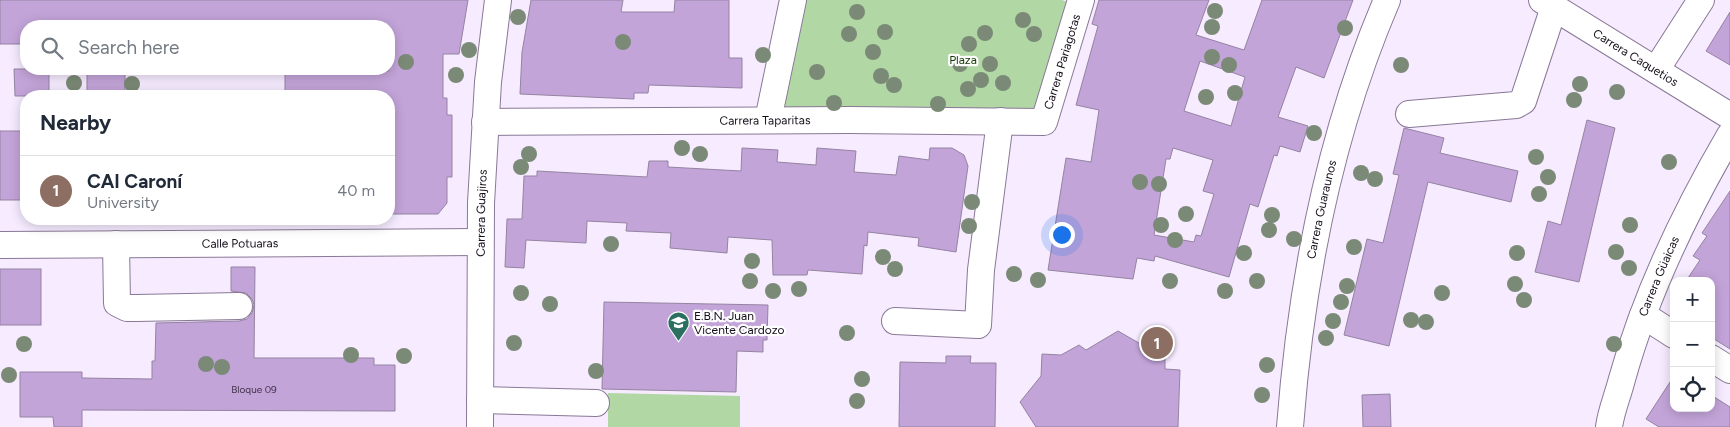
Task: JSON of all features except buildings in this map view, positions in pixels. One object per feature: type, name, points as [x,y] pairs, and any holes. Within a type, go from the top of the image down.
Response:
[{"type":"street","name":"Carrera Guajiros","points":[[480,427],[480,242],[485,122],[498,0]]},
{"type":"street","points":[[768,120],[793,0]]},
{"type":"street","name":"Carrera Pariagotas","points":[[1044,122],[1081,0]]},
{"type":"street","name":"Carrera Guaraunos","points":[[1290,427],[1298,334],[1306,282],[1330,176],[1348,110],[1386,0]]},
{"type":"street","points":[[1656,70],[1701,0]]},
{"type":"street","points":[[1409,114],[1516,105],[1523,101],[1548,4]]},
{"type":"street","name":"Carrera Caquetios","points":[[1548,4],[1730,116]]},
{"type":"street","name":"Carrera Taparitas","points":[[485,122],[768,120],[1044,122]]},
{"type":"street","points":[[895,321],[978,325],[982,270],[1000,121]]},
{"type":"street","name":"Carrera Güaicas","points":[[1609,427],[1632,343],[1667,256],[1730,135]]},
{"type":"street","name":"Calle Potuaras","points":[[0,245],[480,242]]},
{"type":"street","points":[[116,244],[117,303],[127,308],[239,306]]},
{"type":"street","points":[[1643,315],[1670,332]]},
{"type":"street","points":[[1715,361],[1730,370]]},
{"type":"street","points":[[480,400],[596,402]]},
{"type":"green space","name":"Plaza","points":[[793,0],[1062,0],[1079,6],[1044,122],[768,120]]},
{"type":"green space","points":[[608,393],[740,396],[740,427],[608,427]]},
{"type":"place","name":"E.B.N. Juan Vicente Cardozo","points":[[678,342]]},
{"type":"place","name":"CAI Caroní","points":[[1157,343]]}]
